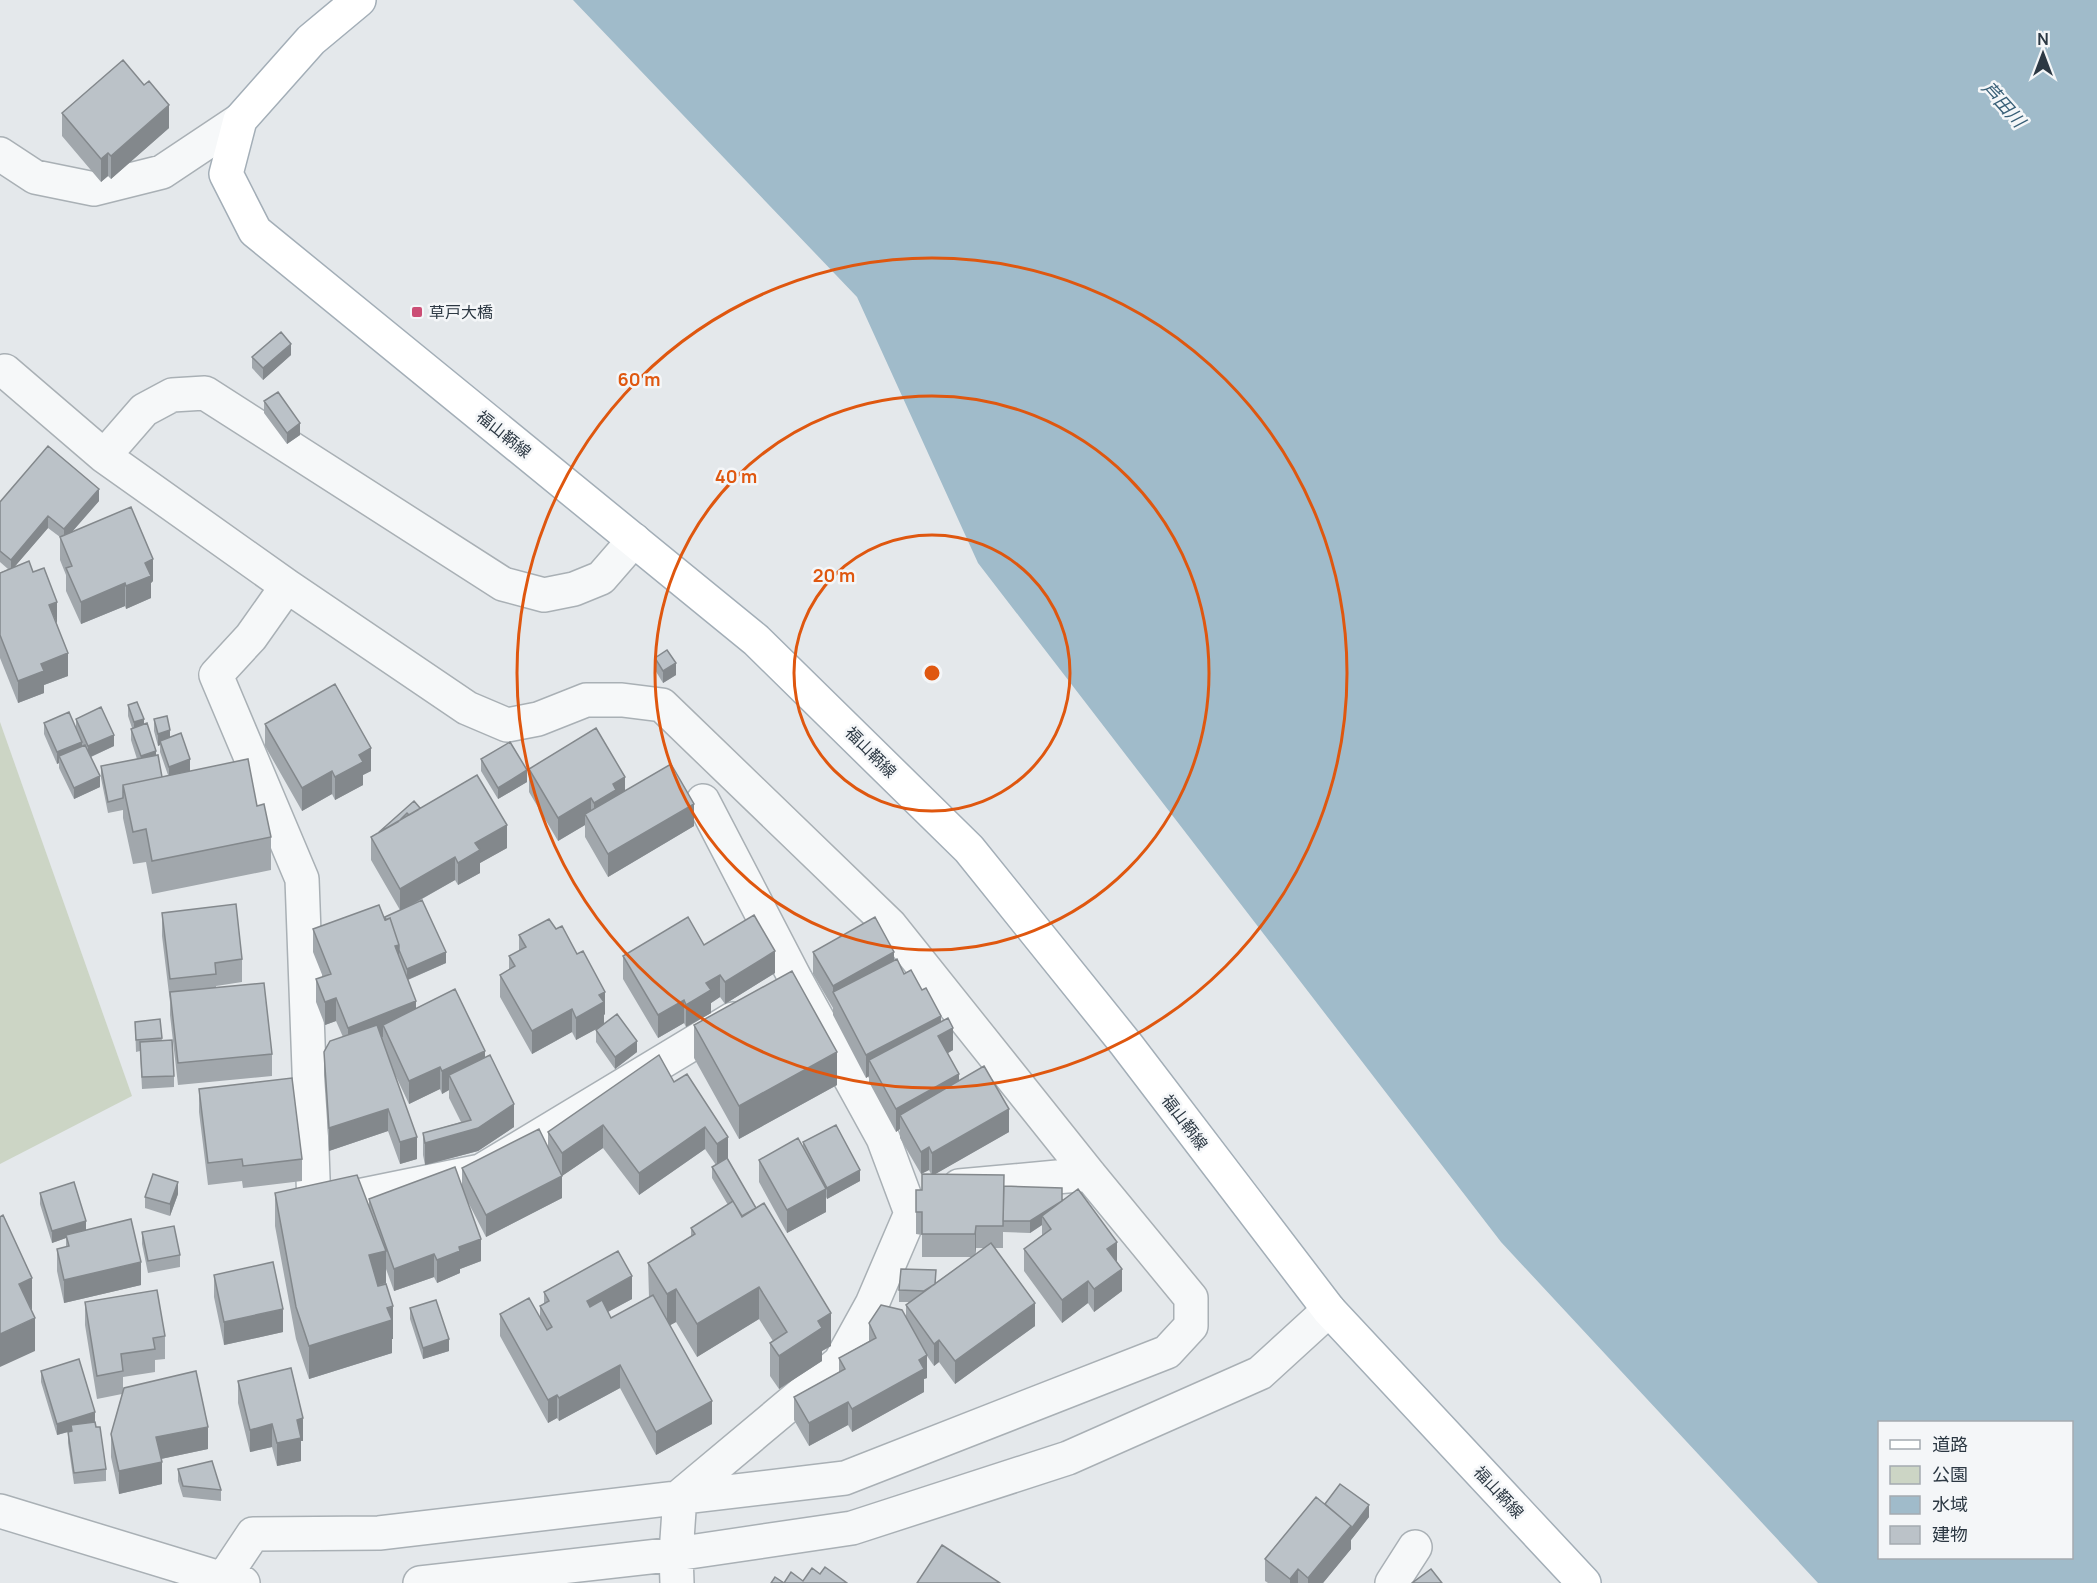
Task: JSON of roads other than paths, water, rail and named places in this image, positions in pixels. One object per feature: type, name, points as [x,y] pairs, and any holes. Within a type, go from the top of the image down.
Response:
[{"type":"main road","name":"福山鞆線","points":[[359,0],[311,40],[240,120],[226,174],[255,231],[756,640],[969,849],[1125,1044],[1329,1310],[1584,1583]]},
{"type":"street","points":[[0,154],[35,177],[94,189],[162,172],[240,120]]},
{"type":"street","points":[[0,1511],[234,1581],[253,1534],[379,1533],[845,1478],[1167,1352],[1191,1326],[1191,1298],[890,925],[662,705],[622,700],[586,700],[538,719],[507,725],[467,708],[287,586],[104,456],[5,371]]},
{"type":"street","points":[[104,456],[144,410],[172,395],[205,393],[503,584],[544,595],[574,589],[601,578],[634,540]]},
{"type":"street","points":[[287,586],[251,637],[216,675],[302,879],[314,1205],[481,1171],[775,993]]},
{"type":"street","points":[[676,1569],[680,1496],[840,1362],[872,1304],[911,1213],[883,1138],[775,993],[703,801]]},
{"type":"street","points":[[903,1191],[1089,1174]]},
{"type":"street","points":[[420,1583],[676,1569],[852,1528],[1068,1458],[1260,1373],[1329,1310]]},
{"type":"street","points":[[1392,1583],[1415,1547]]},
{"type":"water","name":"芦田川","points":[[573,0],[2097,0],[2097,1583],[1818,1583],[1501,1242],[978,563],[857,297]]},
{"type":"place","name":"草戸大橋","points":[[417,312]]}]
